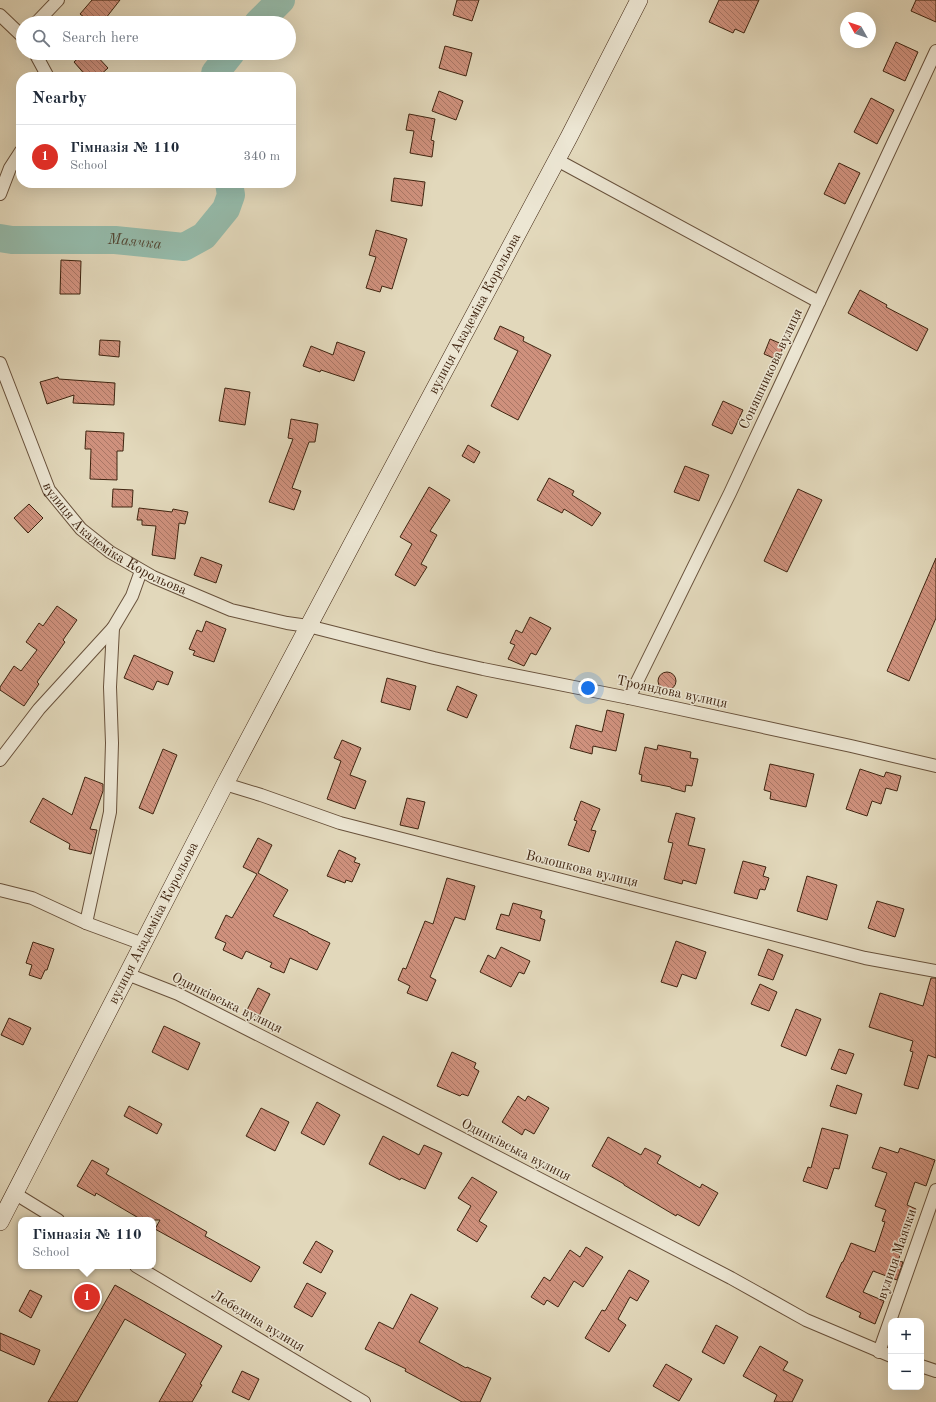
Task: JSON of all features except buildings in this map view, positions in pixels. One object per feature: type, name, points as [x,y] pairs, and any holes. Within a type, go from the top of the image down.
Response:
[{"type":"main road","name":"вулиця Академіка Корольова","points":[[0,1222],[225,784],[557,160],[639,0]]},
{"type":"street","points":[[43,16],[58,0]]},
{"type":"street","points":[[0,14],[16,30]]},
{"type":"street","name":"Соняшникова вулиця","points":[[629,698],[730,493],[936,51]]},
{"type":"street","points":[[39,60],[45,72]]},
{"type":"street","points":[[0,194],[10,168],[16,159]]},
{"type":"street","points":[[557,160],[819,302]]},
{"type":"street","name":"вулиця Академіка Корольова","points":[[0,363],[49,490],[82,529],[110,552],[141,571],[231,610],[287,623],[308,626]]},
{"type":"street","points":[[0,760],[39,709],[113,628],[132,596],[141,571]]},
{"type":"street","name":"Трояндова вулиця","points":[[308,626],[441,660],[629,698],[936,766]]},
{"type":"street","points":[[86,923],[110,812],[112,742],[110,687],[113,628]]},
{"type":"street","name":"Волошкова вулиця","points":[[225,784],[340,823],[865,958],[936,972]]},
{"type":"street","points":[[0,890],[32,898],[86,923],[143,944]]},
{"type":"street","name":"Одинківська вулиця","points":[[127,974],[185,998],[724,1274],[806,1320],[888,1355]]},
{"type":"street","name":"вулиця Маячки","points":[[879,1352],[936,1190]]},
{"type":"street","points":[[14,1193],[53,1217]]},
{"type":"street","name":"Лебедина вулиця","points":[[141,1269],[364,1402]]},
{"type":"street","points":[[924,1367],[936,1371]]},
{"type":"waterway","name":"Маячка","points":[[265,16],[281,0]]},
{"type":"waterway","name":"Маячка","points":[[216,72],[225,60]]},
{"type":"waterway","name":"Маячка","points":[[0,238],[12,240],[115,240],[184,247],[204,236],[226,209],[231,195],[230,188]]},
{"type":"place","name":"Гімназія № 110","points":[[87,1297]]}]
